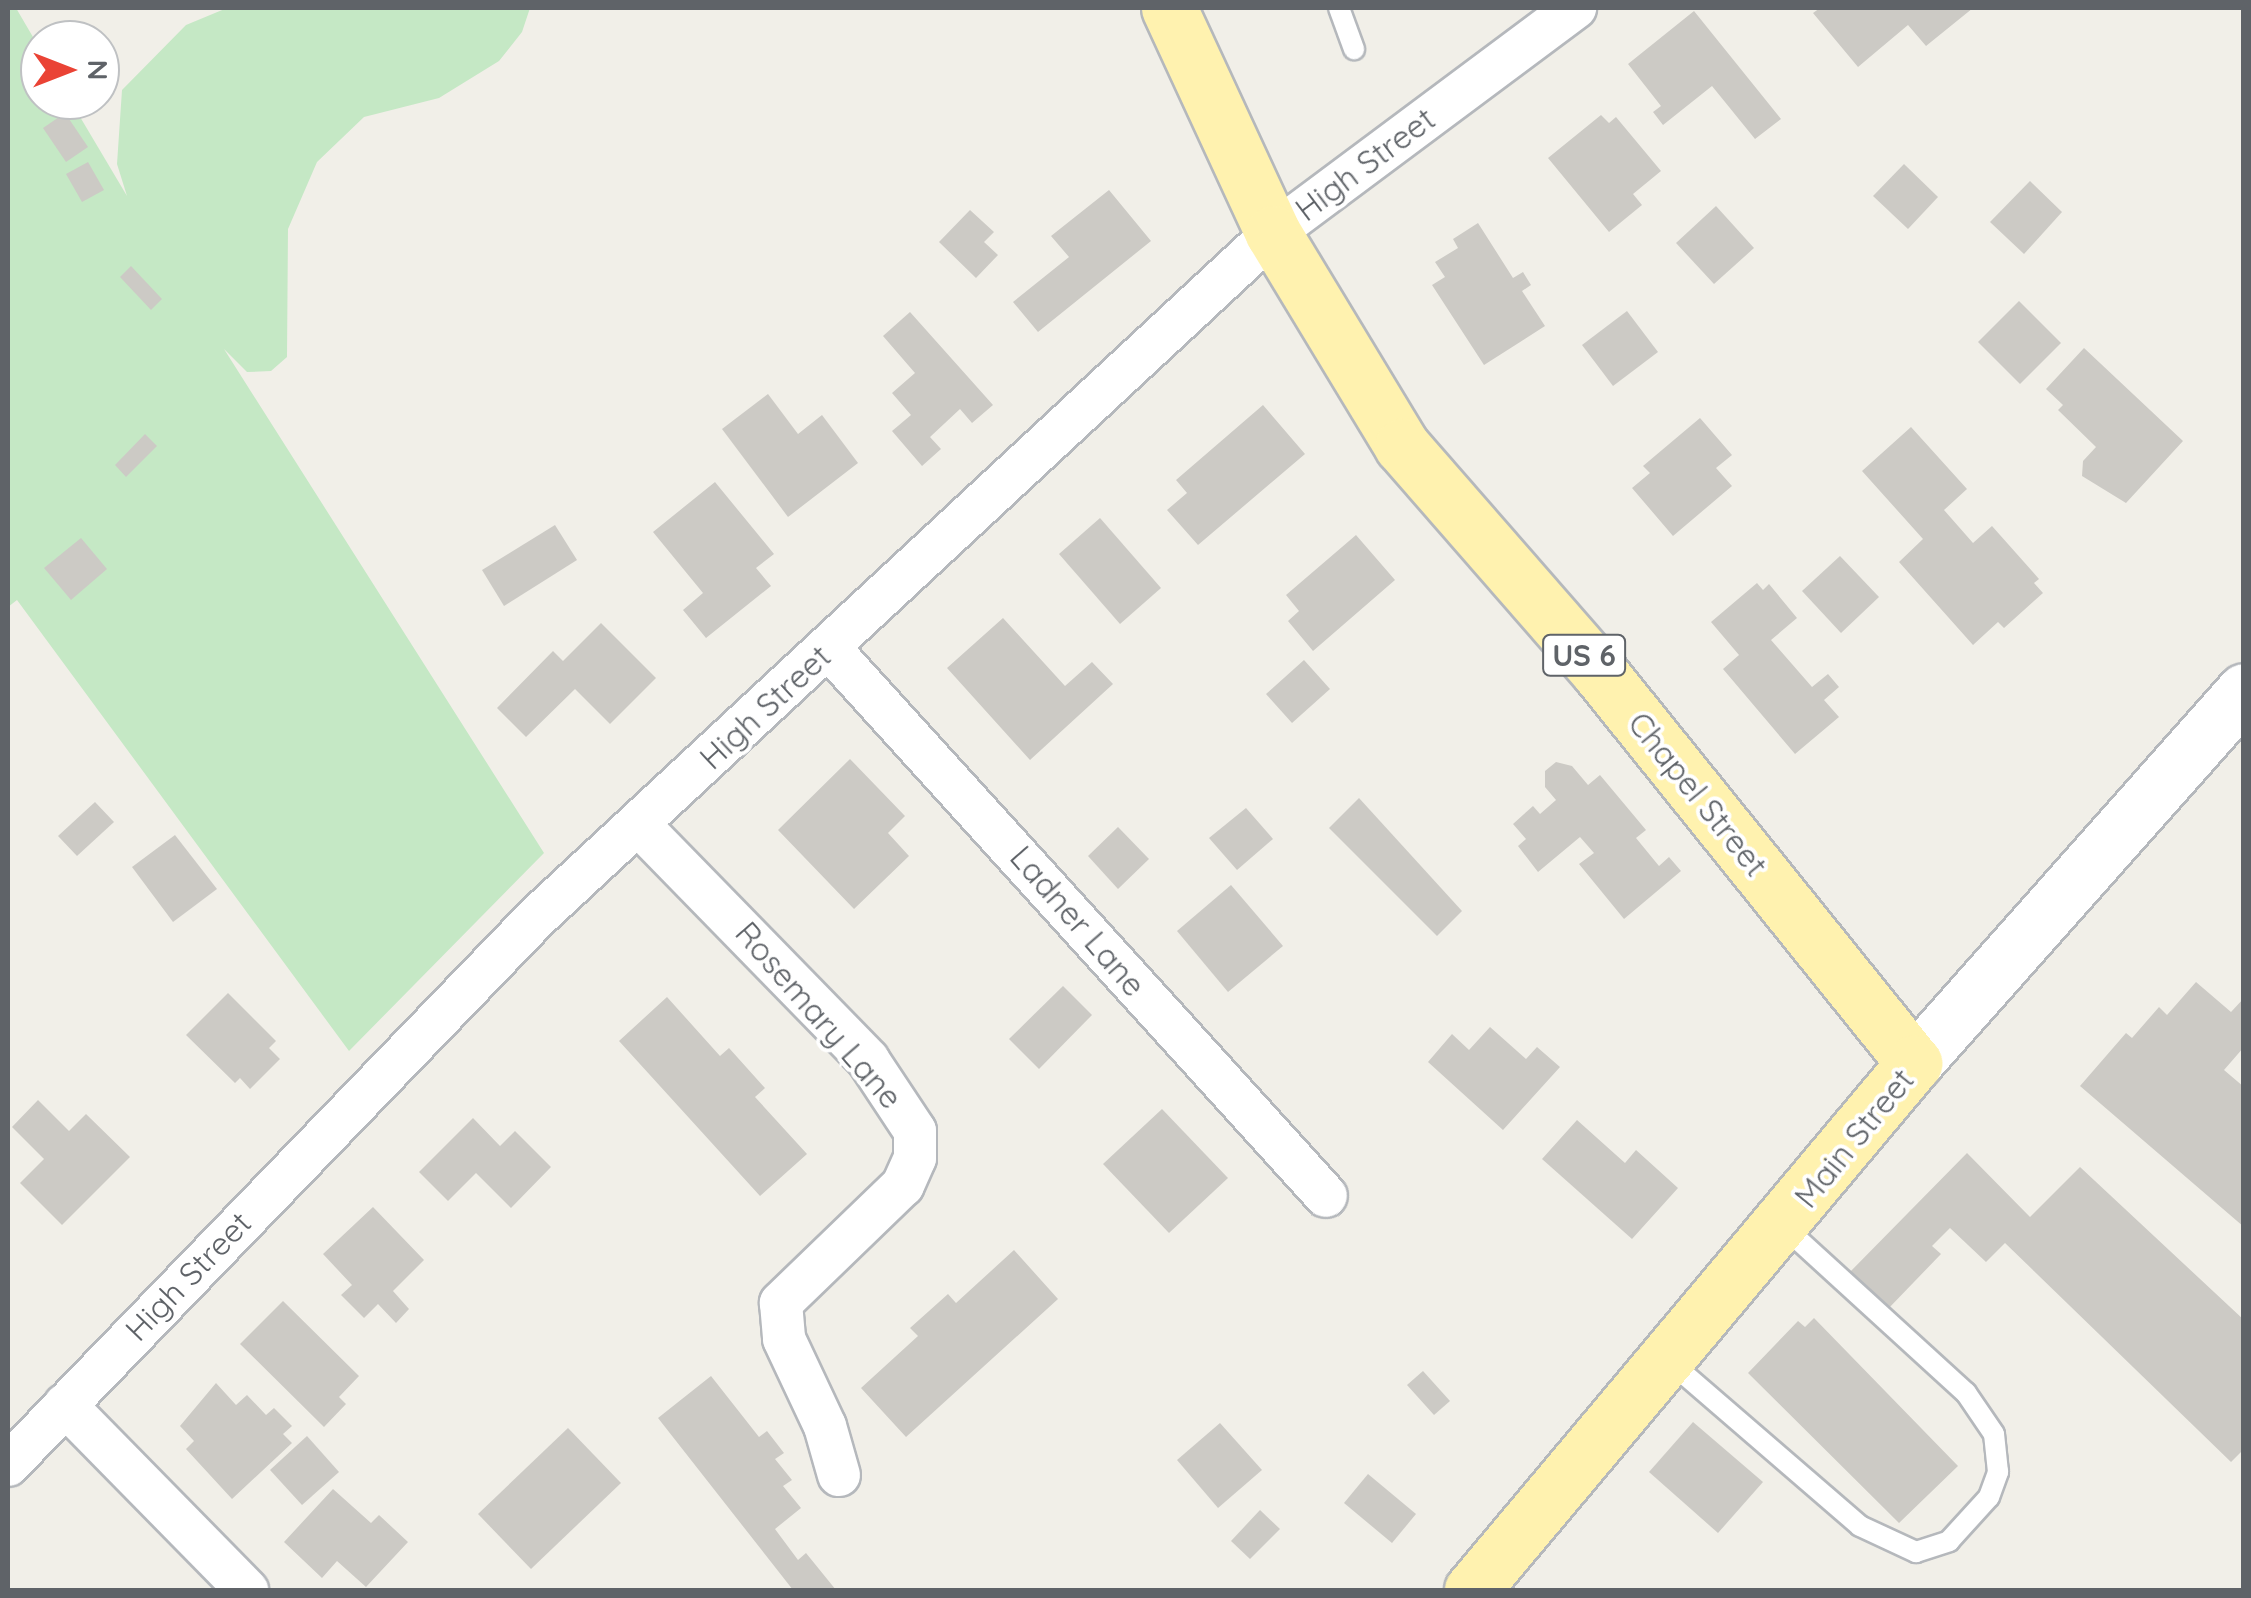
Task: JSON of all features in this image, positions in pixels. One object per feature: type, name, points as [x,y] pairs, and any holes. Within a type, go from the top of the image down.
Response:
[{"type":"main road","name":"US 6","points":[[1169,8],[1274,233]]},
{"type":"main road","name":"Chapel Street","points":[[1274,233],[1402,446],[1612,688],[1914,1063]]},
{"type":"main road","name":"Main Street","points":[[1472,1590],[1670,1361],[1914,1063],[2242,695]]},
{"type":"street","name":"High Street","points":[[8,1465],[537,916],[640,825],[1274,233],[1575,8]]},
{"type":"street","name":"Ladner Lane","points":[[828,647],[1326,1196]]},
{"type":"street","name":"Rosemary Lane","points":[[640,825],[868,1060],[915,1131],[915,1158],[904,1184],[781,1303],[784,1338],[825,1426],[838,1475]]},
{"type":"street","points":[[65,1405],[247,1590]]},
{"type":"lane","points":[[1338,8],[1354,50]]},
{"type":"lane","points":[[1670,1361],[1860,1526],[1916,1552],[1949,1541],[1989,1497],[1998,1472],[1994,1434],[1966,1393],[1782,1226]]},
{"type":"green space","points":[[8,8],[16,8],[23,20],[20,20],[20,120],[82,120],[127,196],[117,164],[122,90],[186,25],[227,8],[530,8],[522,32],[499,61],[439,98],[364,117],[317,162],[288,229],[287,357],[271,371],[247,372],[224,349],[544,853],[349,1051],[17,600],[8,607]]},
{"type":"building","points":[[1820,8],[1973,8],[1926,46],[1908,25],[1858,67],[1813,13]]},
{"type":"building","points":[[1694,11],[1781,119],[1755,139],[1712,86],[1663,125],[1653,112],[1661,106],[1628,64]]},
{"type":"building","points":[[1601,115],[1609,123],[1616,117],[1661,171],[1633,194],[1642,205],[1609,232],[1548,158]]},
{"type":"building","points":[[55,120],[70,120],[88,147],[66,162],[43,128]]},
{"type":"building","points":[[88,162],[104,190],[82,202],[66,174]]},
{"type":"building","points":[[1904,164],[1938,197],[1908,229],[1873,196]]},
{"type":"building","points":[[2030,181],[2062,212],[2024,254],[1990,222]]},
{"type":"building","points":[[1109,190],[1151,241],[1038,332],[1013,302],[1069,257],[1051,236]]},
{"type":"building","points":[[1716,206],[1754,248],[1714,284],[1676,243]]},
{"type":"building","points":[[970,210],[994,232],[984,242],[998,255],[976,278],[939,242]]},
{"type":"building","points":[[1478,223],[1513,278],[1523,272],[1531,285],[1522,291],[1545,326],[1484,365],[1432,285],[1445,277],[1435,262],[1458,248],[1453,239]]},
{"type":"building","points":[[131,266],[162,299],[151,310],[120,277]]},
{"type":"building","points":[[2019,301],[2061,343],[2020,384],[1978,342]]},
{"type":"building","points":[[1627,311],[1658,352],[1613,386],[1582,345]]},
{"type":"building","points":[[910,312],[993,405],[972,423],[960,409],[930,437],[941,449],[922,466],[892,431],[911,415],[892,393],[915,373],[883,336]]},
{"type":"building","points":[[2084,348],[2183,441],[2126,503],[2082,476],[2083,461],[2096,447],[2058,410],[2063,405],[2046,389]]},
{"type":"building","points":[[768,394],[798,434],[822,415],[858,463],[788,517],[722,429]]},
{"type":"building","points":[[1263,405],[1305,454],[1198,545],[1167,510],[1187,493],[1176,480]]},
{"type":"building","points":[[1700,418],[1732,455],[1716,468],[1732,486],[1673,536],[1632,488],[1650,473],[1643,466]]},
{"type":"building","points":[[1911,427],[1967,489],[1944,510],[1973,543],[1992,526],[2039,579],[2034,583],[2043,593],[2004,628],[1998,622],[1973,645],[1899,562],[1923,539],[1862,471]]},
{"type":"building","points":[[145,434],[157,446],[126,477],[115,465]]},
{"type":"building","points":[[715,482],[774,554],[756,568],[771,586],[706,638],[683,610],[703,593],[653,532]]},
{"type":"building","points":[[1100,518],[1161,588],[1120,624],[1059,554]]},
{"type":"building","points":[[555,525],[577,560],[504,606],[482,570]]},
{"type":"building","points":[[1356,535],[1395,580],[1313,651],[1288,621],[1299,611],[1286,595]]},
{"type":"building","points":[[81,538],[107,569],[71,600],[44,568]]},
{"type":"building","points":[[1840,556],[1879,597],[1841,633],[1802,591]]},
{"type":"building","points":[[1757,583],[1763,590],[1769,584],[1797,618],[1771,640],[1812,687],[1828,674],[1839,687],[1824,700],[1839,717],[1795,754],[1723,669],[1739,655],[1711,622]]},
{"type":"building","points":[[1003,618],[1065,686],[1092,662],[1113,684],[1030,760],[947,668]]},
{"type":"building","points":[[601,623],[656,678],[610,724],[575,689],[526,737],[497,708],[553,651],[563,661]]},
{"type":"building","points":[[1304,660],[1330,689],[1292,723],[1266,694]]},
{"type":"building","points":[[850,759],[905,816],[888,833],[909,856],[854,909],[778,830]]},
{"type":"building","points":[[1556,762],[1572,766],[1588,785],[1600,775],[1646,830],[1636,838],[1659,866],[1669,857],[1681,871],[1624,919],[1579,864],[1594,853],[1580,837],[1538,872],[1518,846],[1526,839],[1513,824],[1533,806],[1540,814],[1556,800],[1545,787],[1545,771]]},
{"type":"building","points":[[1359,798],[1462,911],[1437,936],[1329,828]]},
{"type":"building","points":[[95,802],[114,822],[77,856],[58,836]]},
{"type":"building","points":[[1246,808],[1273,839],[1237,870],[1209,838]]},
{"type":"building","points":[[1118,827],[1149,859],[1118,889],[1088,856]]},
{"type":"building","points":[[175,835],[217,889],[173,922],[132,867]]},
{"type":"building","points":[[1231,885],[1283,946],[1228,992],[1177,931]]},
{"type":"building","points":[[2196,982],[2231,1012],[2244,998],[2244,1047],[2224,1070],[2244,1087],[2244,1227],[2080,1086],[2126,1033],[2132,1038],[2159,1007],[2167,1015]]},
{"type":"building","points":[[1063,986],[1092,1015],[1039,1069],[1009,1039]]},
{"type":"building","points":[[228,993],[276,1041],[269,1048],[280,1059],[250,1089],[240,1078],[235,1083],[186,1035]]},
{"type":"building","points":[[667,997],[720,1056],[729,1048],[765,1088],[755,1097],[807,1154],[760,1196],[619,1041]]},
{"type":"building","points":[[1490,1027],[1526,1059],[1537,1047],[1560,1067],[1503,1130],[1428,1062],[1452,1034],[1469,1050]]},
{"type":"building","points":[[38,1100],[69,1131],[86,1114],[130,1157],[62,1225],[20,1183],[44,1159],[12,1127]]},
{"type":"building","points":[[1162,1109],[1228,1178],[1169,1233],[1103,1164]]},
{"type":"building","points":[[473,1118],[500,1146],[515,1131],[551,1167],[511,1208],[476,1173],[448,1201],[419,1172]]},
{"type":"building","points":[[1577,1120],[1625,1163],[1636,1150],[1678,1188],[1632,1239],[1542,1159]]},
{"type":"building","points":[[1967,1153],[2030,1217],[2080,1167],[2244,1320],[2244,1449],[2231,1462],[2005,1243],[1986,1262],[1950,1228],[1932,1246],[1941,1254],[1887,1310],[1849,1273]]},
{"type":"building","points":[[373,1207],[424,1260],[393,1291],[409,1309],[396,1323],[378,1304],[364,1318],[341,1295],[352,1285],[323,1254]]},
{"type":"building","points":[[1014,1250],[1058,1299],[906,1437],[861,1388],[918,1336],[910,1328],[948,1294],[956,1303]]},
{"type":"building","points":[[283,1301],[359,1376],[339,1397],[346,1404],[324,1427],[240,1344]]},
{"type":"building","points":[[1814,1318],[1958,1466],[1899,1523],[1748,1373],[1798,1321],[1805,1327]]},
{"type":"building","points":[[1423,1371],[1450,1401],[1434,1415],[1407,1385]]},
{"type":"building","points":[[711,1376],[759,1437],[767,1431],[784,1453],[775,1459],[792,1480],[783,1486],[801,1508],[775,1529],[798,1560],[806,1553],[836,1590],[793,1590],[658,1418]]},
{"type":"building","points":[[216,1383],[236,1405],[247,1395],[266,1415],[274,1408],[292,1426],[283,1434],[292,1443],[232,1499],[186,1449],[194,1441],[180,1426]]},
{"type":"building","points":[[1693,1422],[1763,1482],[1718,1533],[1649,1472]]},
{"type":"building","points":[[1220,1423],[1262,1470],[1218,1508],[1177,1460]]},
{"type":"building","points":[[568,1428],[621,1483],[531,1569],[478,1514]]},
{"type":"building","points":[[307,1436],[339,1472],[302,1505],[270,1470]]},
{"type":"building","points":[[1368,1474],[1416,1514],[1392,1543],[1344,1503]]},
{"type":"building","points":[[333,1489],[371,1523],[379,1515],[408,1542],[366,1587],[337,1561],[322,1578],[284,1542]]},
{"type":"building","points":[[1260,1510],[1280,1529],[1250,1559],[1231,1541]]}]
